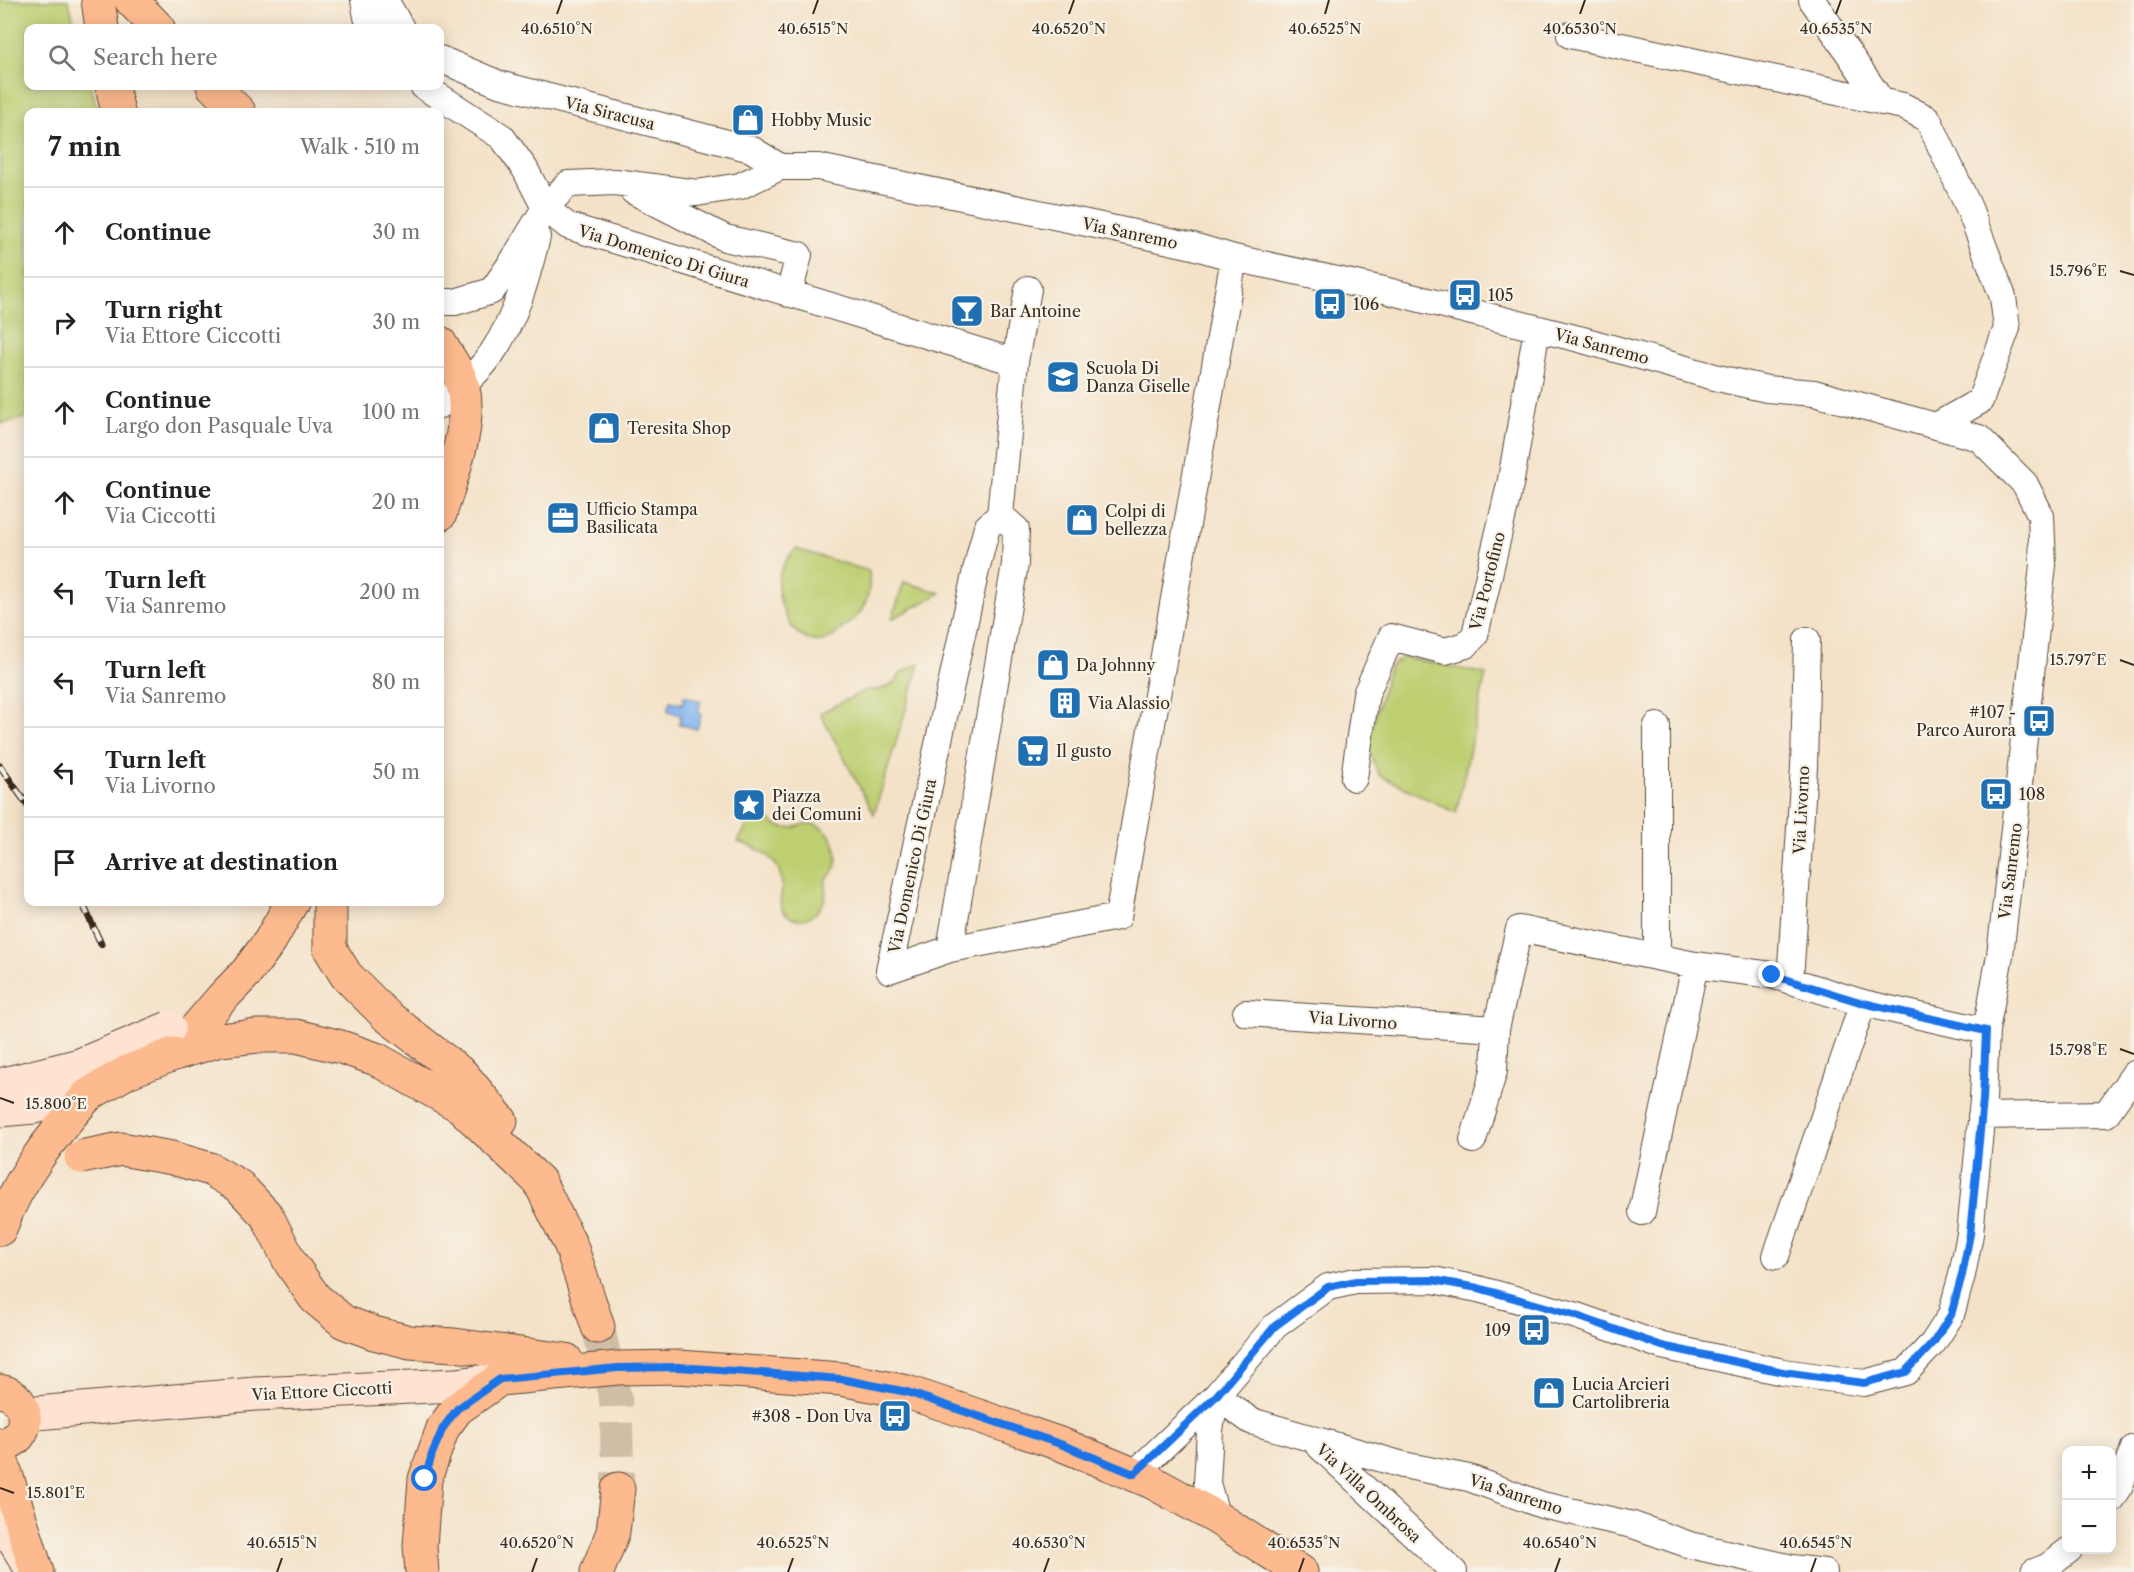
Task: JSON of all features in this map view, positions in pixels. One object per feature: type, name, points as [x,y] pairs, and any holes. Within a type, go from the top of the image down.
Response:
[{"type":"main road","points":[[98,0],[101,24]]},
{"type":"main road","points":[[131,0],[154,24]]},
{"type":"main road","points":[[113,90],[117,108]]},
{"type":"main road","points":[[217,90],[235,108]]},
{"type":"main road","points":[[444,370],[447,391],[466,411],[457,459],[444,501]]},
{"type":"main road","points":[[0,1085],[83,1080],[127,1072],[172,1041],[221,999],[247,972],[264,949],[290,906]]},
{"type":"main road","points":[[330,906],[330,948],[346,975],[387,1016],[462,1074],[506,1127],[539,1181],[571,1246],[598,1327]]},
{"type":"main road","points":[[172,1041],[296,1036],[341,1047],[376,1059],[460,1106],[539,1181]]},
{"type":"main road","points":[[0,1110],[34,1107],[83,1080]]},
{"type":"main road","points":[[0,1229],[8,1207],[55,1133],[83,1080]]},
{"type":"main road","points":[[24,1180],[81,1157],[121,1149],[172,1158],[210,1170],[239,1186],[267,1216],[290,1262],[315,1298],[344,1322],[374,1334],[410,1342],[454,1345],[618,1368],[679,1367],[841,1379],[907,1392],[1063,1445],[1152,1482],[1217,1518],[1301,1572]]},
{"type":"main road","name":"Via Ettore Ciccotti","points":[[25,1414],[255,1394],[457,1385],[618,1368]]},
{"type":"main road","points":[[422,1572],[420,1546],[422,1505],[425,1479],[432,1454],[443,1428],[457,1409],[500,1379]]},
{"type":"main road","points":[[0,1391],[18,1399],[25,1414],[23,1430],[12,1441],[0,1445]]},
{"type":"main road","points":[[0,1455],[35,1572]]},
{"type":"main road","points":[[606,1572],[618,1489]]},
{"type":"main road","points":[[0,1518],[35,1572]]},
{"type":"main road","points":[[597,1572],[612,1533]]},
{"type":"street","points":[[364,0],[371,24]]},
{"type":"street","points":[[385,0],[398,24]]},
{"type":"street","points":[[1812,0],[1882,102]]},
{"type":"street","points":[[1570,35],[1903,106],[1928,119],[1969,208],[2003,297],[2007,328],[1980,401],[1936,426]]},
{"type":"street","name":"Via Siracusa","points":[[444,60],[499,84],[752,149],[780,167]]},
{"type":"street","points":[[429,90],[502,137],[525,169],[545,208],[516,308],[492,354],[447,391]]},
{"type":"street","name":"Via Sanremo","points":[[545,208],[568,184],[615,182],[697,192],[740,186],[780,167],[818,167],[1193,246],[1234,258],[1384,290],[1718,378],[1767,389],[1814,393],[1979,438],[2025,484],[2041,516],[2043,565],[2000,956],[1986,1031],[1970,1234],[1951,1315],[1933,1343],[1906,1372],[1864,1383],[1783,1372],[1662,1346],[1574,1315],[1478,1288],[1433,1280],[1356,1281],[1328,1287],[1275,1326],[1216,1396],[1134,1474]]},
{"type":"street","points":[[615,182],[725,238],[799,255],[789,294]]},
{"type":"street","points":[[444,302],[455,302],[492,291],[514,260],[545,208]]},
{"type":"street","name":"Via Domenico Di Giura","points":[[545,208],[568,226],[1015,362]]},
{"type":"street","points":[[1000,516],[1016,529],[1015,564],[950,948],[1118,917],[1234,258]]},
{"type":"street","name":"Via Domenico Di Giura","points":[[950,948],[889,970],[976,570],[987,527],[1000,516],[1015,362],[1028,289]]},
{"type":"street","name":"Via Portofino","points":[[1354,778],[1366,694],[1391,637],[1445,651],[1466,645],[1475,635],[1511,480],[1537,329]]},
{"type":"street","name":"Via Livorno","points":[[1790,981],[1804,767],[1807,640]]},
{"type":"street","points":[[1657,726],[1657,957]]},
{"type":"street","points":[[1473,1140],[1494,1071],[1496,1029],[1519,929],[1695,965],[1772,975],[1863,1003],[1986,1031]]},
{"type":"street","points":[[1642,1212],[1695,965]]},
{"type":"street","points":[[1776,1256],[1863,1003]]},
{"type":"street","name":"Via Livorno","points":[[1245,1013],[1496,1029]]},
{"type":"street","points":[[1981,1116],[2106,1114],[2134,1074]]},
{"type":"street","points":[[1216,1396],[1210,1430],[1207,1483],[1217,1518]]},
{"type":"street","name":"Via Sanremo","points":[[1216,1396],[1251,1421],[1403,1465],[1468,1478],[1542,1505],[1633,1525],[1690,1545],[1792,1568],[1824,1572]]},
{"type":"street","name":"Via Villa Ombrosa","points":[[1311,1438],[1454,1572]]},
{"type":"street","points":[[2116,1493],[2134,1448]]},
{"type":"street","points":[[2034,1572],[2047,1568],[2064,1554]]},
{"type":"green space","points":[[0,0],[68,0],[75,24],[24,24],[24,90],[92,90],[97,108],[24,108],[24,418],[0,424]]},
{"type":"green space","points":[[796,549],[869,571],[868,594],[864,607],[854,619],[825,640],[811,640],[795,631],[781,604],[779,575],[786,561]]},
{"type":"green space","points":[[904,582],[941,593],[892,619]]},
{"type":"green space","points":[[1404,657],[1486,674],[1456,813],[1379,775],[1367,746],[1389,667]]},
{"type":"green space","points":[[920,663],[874,814],[820,713],[866,690],[887,687],[896,681],[902,672]]},
{"type":"green space","points":[[759,803],[767,818],[781,827],[816,825],[823,828],[833,840],[837,855],[836,863],[833,871],[825,880],[825,899],[821,907],[808,917],[793,918],[785,913],[781,904],[781,878],[774,862],[755,848],[738,842]]},
{"type":"water","points":[[684,696],[701,701],[698,712],[701,714],[697,729],[679,724],[681,715],[668,711],[670,701],[682,704]]},
{"type":"tunnel","points":[[598,1327],[616,1402],[618,1489]]},
{"type":"railway","points":[[0,766],[24,800]]},
{"type":"railway","points":[[84,906],[101,944]]},
{"type":"place","name":"Hobby Music","points":[[748,120]]},
{"type":"place","name":"105","points":[[1465,295]]},
{"type":"place","name":"106","points":[[1330,304]]},
{"type":"place","name":"Bar Antoine","points":[[967,311]]},
{"type":"place","name":"Scuola Di Danza Giselle","points":[[1063,377]]},
{"type":"place","name":"Teresita Shop","points":[[604,428]]},
{"type":"place","name":"Ufficio Stampa Basilicata","points":[[563,518]]},
{"type":"place","name":"Colpi di bellezza","points":[[1082,520]]},
{"type":"place","name":"Da Johnny","points":[[1053,665]]},
{"type":"place","name":"Via Alassio","points":[[1065,703]]},
{"type":"place","name":"#107 - Parco Aurora","points":[[2039,721]]},
{"type":"place","name":"Il gusto","points":[[1033,751]]},
{"type":"place","name":"108","points":[[1996,794]]},
{"type":"place","name":"Piazza dei Comuni","points":[[749,805]]},
{"type":"place","name":"109","points":[[1534,1330]]},
{"type":"place","name":"Lucia Arcieri Cartolibreria","points":[[1549,1393]]},
{"type":"place","name":"#308 - Don Uva","points":[[895,1416]]},
{"type":"route","points":[[425,1479],[443,1428],[457,1409],[500,1379],[618,1368],[679,1367],[841,1379],[907,1392],[1063,1445],[1134,1474],[1216,1396],[1275,1326],[1328,1287],[1356,1281],[1433,1280],[1478,1288],[1574,1315],[1662,1346],[1783,1372],[1864,1383],[1906,1372],[1933,1343],[1951,1315],[1962,1275],[1970,1234],[1983,1100],[1986,1031],[1863,1003],[1772,975]]}]
